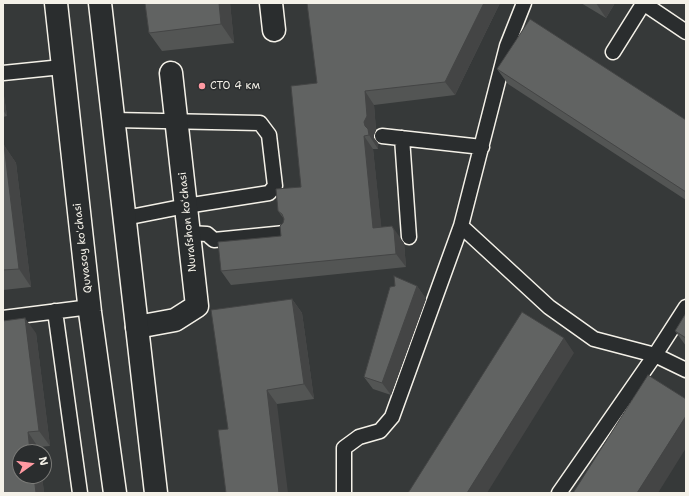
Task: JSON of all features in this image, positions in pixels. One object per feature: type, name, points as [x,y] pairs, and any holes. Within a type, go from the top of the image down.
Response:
[{"type":"main road","name":"Quvasoy koʻchasi","points":[[56,3],[90,307],[115,493]]},
{"type":"main road","points":[[100,3],[156,493]]},
{"type":"main road","points":[[271,3],[274,30]]},
{"type":"main road","name":"Nurafshon koʻchasi","points":[[137,327],[175,320],[197,306],[171,74]]},
{"type":"lane","points":[[344,493],[344,448],[359,437],[380,430],[392,417],[461,226],[507,46],[524,3]]},
{"type":"lane","points":[[613,52],[643,3],[686,32]]},
{"type":"lane","points":[[3,73],[62,67]]},
{"type":"lane","points":[[114,120],[260,124],[269,136],[275,186],[269,194],[186,206],[125,218]]},
{"type":"lane","points":[[382,136],[482,147]]},
{"type":"lane","points":[[402,138],[409,237]]},
{"type":"lane","points":[[461,226],[549,307],[594,339],[655,355],[686,370]]},
{"type":"lane","points":[[189,232],[207,234],[214,240],[286,233]]},
{"type":"lane","points":[[3,318],[90,307]]},
{"type":"lane","points":[[559,493],[655,355],[686,307]]},
{"type":"lane","points":[[55,311],[80,493]]},
{"type":"building","points":[[145,3],[219,3],[221,24],[149,33]]},
{"type":"building","points":[[307,3],[484,3],[445,82],[365,91],[367,116],[364,122],[368,129],[369,135],[364,136],[373,228],[392,226],[394,230],[396,254],[221,271],[218,242],[281,236],[280,226],[284,219],[282,214],[278,211],[276,189],[301,187],[291,86],[317,83]]},
{"type":"building","points":[[530,19],[686,120],[686,192],[497,69]]},
{"type":"building","points":[[3,144],[4,145],[19,269],[3,270]]},
{"type":"building","points":[[394,276],[417,286],[382,383],[364,377],[390,287],[395,286]]},
{"type":"building","points":[[292,299],[304,384],[267,390],[279,493],[226,493],[218,430],[228,429],[211,310]]},
{"type":"building","points":[[522,312],[564,338],[467,493],[408,493]]},
{"type":"building","points":[[686,313],[686,338],[675,331]]},
{"type":"building","points":[[25,318],[39,431],[28,432],[29,444],[12,444],[12,484],[35,484],[36,493],[3,493],[3,321]]},
{"type":"building","points":[[648,375],[686,399],[686,416],[637,493],[573,493]]},
{"type":"place","name":"СТО 4 км","points":[[202,86]]}]
